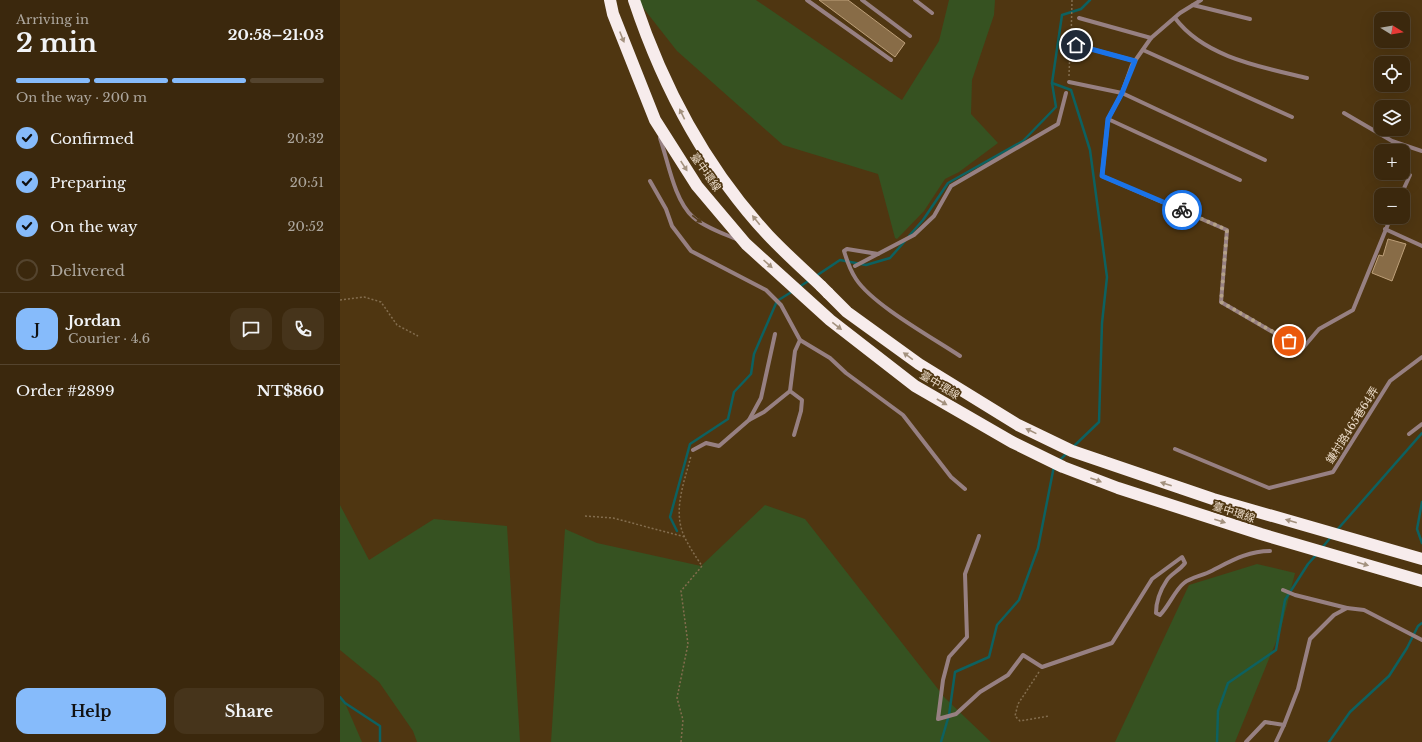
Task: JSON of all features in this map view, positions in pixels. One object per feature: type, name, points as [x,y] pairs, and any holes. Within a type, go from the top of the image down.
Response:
[{"type":"highway","name":"臺中環線","points":[[610,0],[613,14],[655,120],[697,186],[746,244],[830,320],[915,386],[1012,442],[1056,464],[1133,492],[1261,534],[1422,581]]},
{"type":"highway","name":"臺中環線","points":[[634,0],[648,41],[684,118],[723,180],[768,236],[847,312],[919,364],[1018,425],[1069,450],[1206,496],[1422,559]]},
{"type":"lane","points":[[807,0],[891,60]]},
{"type":"lane","points":[[862,0],[910,36]]},
{"type":"lane","points":[[915,0],[932,13]]},
{"type":"lane","points":[[1201,0],[1175,18],[1151,38],[1135,61],[1122,93],[1108,119],[1102,176],[1227,230],[1221,302],[1302,349],[1319,328],[1353,310],[1388,224]]},
{"type":"lane","points":[[1193,5],[1250,19]]},
{"type":"lane","points":[[1079,18],[1151,38]]},
{"type":"lane","points":[[1175,18],[1185,32],[1213,49],[1254,65],[1307,78]]},
{"type":"lane","points":[[1076,45],[1135,61]]},
{"type":"lane","points":[[1143,50],[1292,117]]},
{"type":"lane","points":[[1069,82],[1122,93],[1265,160]]},
{"type":"lane","points":[[855,266],[914,235],[934,216],[951,186],[1058,124],[1066,93]]},
{"type":"lane","points":[[1344,113],[1392,141],[1422,151]]},
{"type":"lane","points":[[1108,119],[1240,180]]},
{"type":"lane","points":[[655,120],[673,179],[685,208],[693,217],[703,224],[746,244]]},
{"type":"lane","points":[[650,181],[666,209],[672,226],[691,250],[766,290],[781,305],[800,340],[830,358],[846,373],[903,415],[951,477],[965,489]]},
{"type":"lane","points":[[1386,229],[1422,246]]},
{"type":"lane","points":[[878,254],[847,249],[844,251],[849,266],[857,281],[882,304],[960,356]]},
{"type":"lane","points":[[749,420],[761,398],[775,334]]},
{"type":"lane","points":[[693,450],[706,443],[719,446],[749,420],[764,412],[790,391],[795,351],[800,340]]},
{"type":"lane","name":"鎌村路465巷64弄","points":[[1175,450],[1269,488],[1334,472],[1390,381],[1422,357]]},
{"type":"lane","points":[[790,391],[802,400],[801,412],[794,435]]},
{"type":"lane","points":[[1409,434],[1422,424]]},
{"type":"lane","points":[[979,536],[965,574],[967,637],[949,658],[943,680],[938,719],[953,715],[980,692],[1008,675],[1023,655],[1042,667],[1112,644],[1152,579],[1182,557],[1185,563],[1180,570],[1167,579],[1156,604],[1156,613],[1160,615],[1184,583],[1222,566],[1232,559],[1259,551],[1270,551]]},
{"type":"lane","points":[[1283,590],[1295,595],[1347,608],[1364,610],[1422,640]]},
{"type":"lane","points":[[1276,742],[1298,689],[1310,639],[1334,615],[1347,608]]},
{"type":"lane","points":[[1246,742],[1265,722],[1284,725]]},
{"type":"path","points":[[1069,82],[1072,0]]},
{"type":"path","points":[[340,300],[364,297],[381,302],[397,324],[418,336]]},
{"type":"path","points":[[680,742],[683,720],[677,698],[688,644],[681,591],[702,566],[685,537],[679,519],[679,504],[693,450]]},
{"type":"path","points":[[584,516],[613,518],[685,537]]},
{"type":"path","points":[[1042,667],[1018,704],[1015,716],[1020,722],[1049,716]]},
{"type":"green space","points":[[637,0],[756,0],[902,100],[939,41],[949,0],[995,0],[994,15],[972,80],[971,114],[998,143],[959,172],[945,179],[924,211],[897,239],[895,238],[878,174],[783,145],[677,51]]},
{"type":"green space","points":[[340,505],[369,560],[434,519],[507,526],[520,742],[417,742],[413,731],[379,682],[340,650]]},
{"type":"green space","points":[[765,505],[805,519],[945,698],[991,742],[551,742],[565,529],[597,543],[701,566]]},
{"type":"green space","points":[[1257,564],[1295,573],[1280,632],[1235,742],[1115,742],[1189,585]]},
{"type":"green space","points":[[340,699],[345,703],[362,742],[340,742]]},
{"type":"building","points":[[819,0],[848,0],[905,43],[895,57]]},
{"type":"building","points":[[1388,239],[1406,244],[1392,281],[1372,273],[1379,255],[1383,256]]},
{"type":"waterway","points":[[909,236],[923,220],[948,183],[1023,141],[1056,107],[1052,83],[1062,15],[1081,9],[1090,0]]},
{"type":"waterway","points":[[1052,83],[1071,90],[1090,150],[1107,277],[1102,323],[1099,422],[1073,447]]},
{"type":"waterway","points":[[816,276],[840,260],[866,265],[890,258],[905,241]]},
{"type":"waterway","points":[[799,287],[810,280]]},
{"type":"waterway","points":[[677,531],[670,517],[690,444],[728,419],[734,392],[751,374],[754,354],[777,301],[793,291]]},
{"type":"waterway","points":[[1337,530],[1422,433]]},
{"type":"waterway","points":[[1059,461],[1068,452]]},
{"type":"waterway","points":[[941,742],[949,715],[955,672],[989,657],[997,625],[1019,600],[1038,548],[1054,466]]},
{"type":"waterway","points":[[1422,502],[1417,529],[1422,543]]},
{"type":"waterway","points":[[1321,549],[1331,537]]},
{"type":"waterway","points":[[1217,742],[1218,711],[1228,683],[1276,650],[1285,600],[1308,564],[1317,554]]},
{"type":"waterway","points":[[1329,742],[1350,712],[1389,676],[1407,648],[1418,626],[1422,623]]},
{"type":"waterway","points":[[340,697],[345,703],[380,726],[380,742]]},
{"type":"way so far","points":[[1182,210],[1227,230],[1221,302],[1289,341]]},
{"type":"route","points":[[1076,45],[1135,61],[1132,65],[1122,93],[1108,119],[1102,176],[1182,210]]}]
